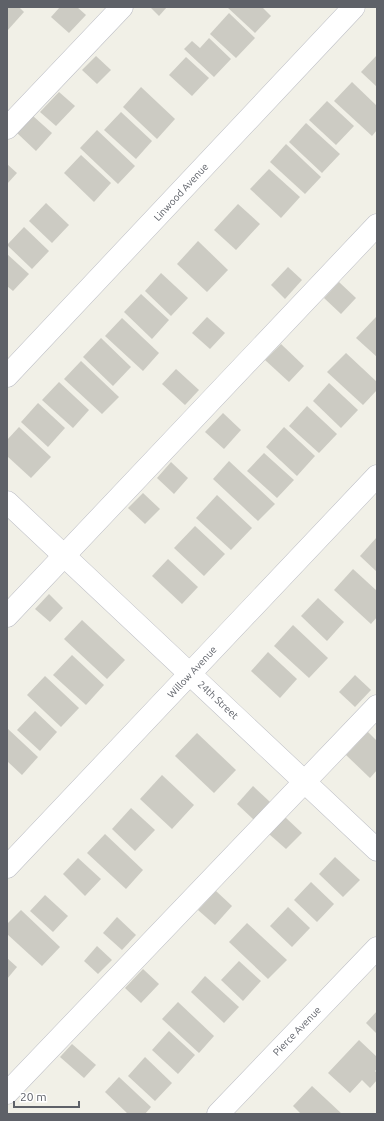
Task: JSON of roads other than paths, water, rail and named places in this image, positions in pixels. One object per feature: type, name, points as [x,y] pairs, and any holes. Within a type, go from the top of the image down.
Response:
[{"type":"street","points":[[7,128],[122,7]]},
{"type":"street","name":"Linwood Avenue","points":[[7,376],[354,7]]},
{"type":"street","points":[[7,616],[377,225]]},
{"type":"street","name":"Willow Avenue","points":[[7,867],[377,476]]},
{"type":"street","name":"24th Street","points":[[7,502],[377,850]]},
{"type":"street","points":[[7,1093],[377,706]]},
{"type":"street","name":"Pierce Avenue","points":[[218,1114],[377,948]]}]
